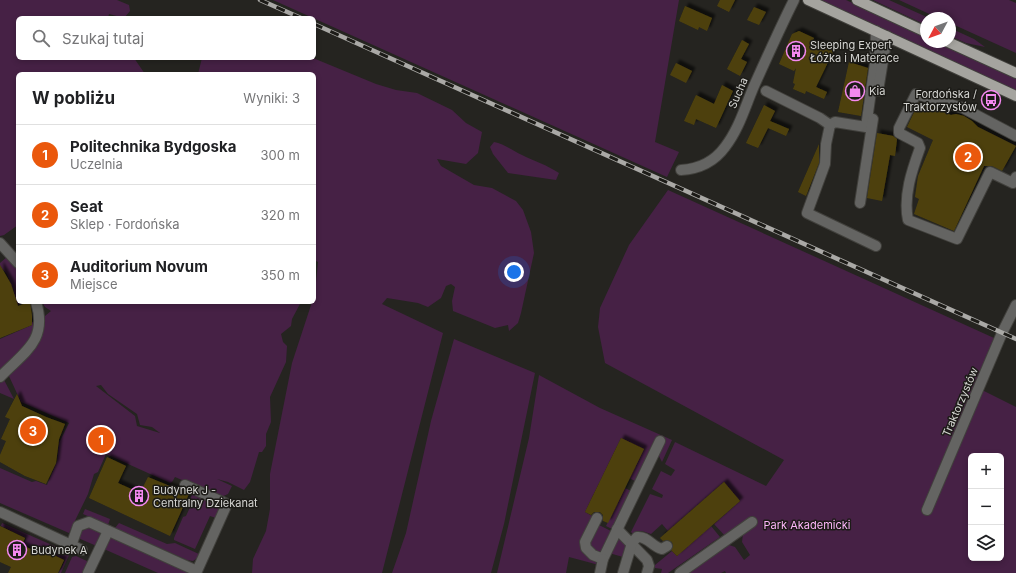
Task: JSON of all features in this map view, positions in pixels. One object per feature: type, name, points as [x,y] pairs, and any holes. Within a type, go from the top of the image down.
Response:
[{"type":"main road","points":[[808,0],[1016,96]]},
{"type":"main road","points":[[857,0],[920,29]]},
{"type":"main road","points":[[956,46],[1016,73]]},
{"type":"street","name":"Sucha","points":[[681,170],[693,170],[710,162],[724,148],[736,131],[772,46],[794,0]]},
{"type":"street","points":[[876,31],[875,63],[866,127],[835,122],[830,125],[826,144],[825,164],[807,213],[876,246]]},
{"type":"street","points":[[860,203],[887,36]]},
{"type":"street","points":[[766,91],[820,118],[830,125]]},
{"type":"street","points":[[1016,136],[963,108],[916,94],[899,128],[899,133],[918,143],[920,148],[912,170],[906,209],[908,220],[957,240],[990,172],[1013,183],[1016,177]]},
{"type":"street","points":[[0,243],[16,261]]},
{"type":"street","points":[[0,377],[31,347],[36,338],[41,320],[37,304]]},
{"type":"street","name":"Traktorzystów","points":[[927,510],[1002,333],[1016,305]]},
{"type":"street","points":[[600,573],[603,558],[660,441]]},
{"type":"street","points":[[71,546],[78,526],[89,522],[196,572],[227,504],[185,485]]},
{"type":"street","points":[[0,512],[82,550]]},
{"type":"street","points":[[597,518],[585,542],[586,548],[593,556],[603,558]]},
{"type":"street","points":[[680,573],[752,522]]},
{"type":"street","points":[[617,529],[647,560],[647,573]]},
{"type":"street","points":[[88,573],[108,531]]},
{"type":"street","points":[[623,573],[632,543],[637,537],[641,536],[646,538],[662,549],[667,546]]},
{"type":"green space","points":[[0,0],[117,0],[129,5],[130,11],[126,16],[109,14],[108,16],[16,16],[16,60],[135,60],[144,72],[16,72],[16,226],[0,236]]},
{"type":"green space","points":[[273,0],[679,0],[655,142],[679,152],[667,177],[316,19],[316,16],[309,16]]},
{"type":"green space","points":[[818,0],[846,0],[920,34],[920,47]]},
{"type":"green space","points":[[873,0],[889,0],[920,14],[920,22]]},
{"type":"green space","points":[[899,0],[1009,0],[1016,3],[1016,53],[956,26],[956,12],[925,12]]},
{"type":"green space","points":[[956,31],[974,39],[985,47],[966,43],[956,39]]},
{"type":"green space","points":[[922,48],[953,48],[959,50],[1016,78],[1016,91]]},
{"type":"green space","points":[[316,59],[376,84],[396,90],[417,93],[452,110],[466,123],[482,132],[478,153],[466,164],[437,159],[441,166],[474,185],[492,188],[516,201],[523,210],[531,232],[534,253],[518,323],[509,331],[508,325],[495,328],[453,311],[452,301],[455,287],[451,284],[446,286],[441,298],[428,307],[418,303],[387,298],[382,304],[443,333],[382,573],[252,573],[253,559],[266,531],[270,509],[270,474],[292,363],[311,304],[316,304],[318,262],[316,261],[316,72],[198,72],[202,60]]},
{"type":"green space","points":[[494,142],[559,173],[556,180],[508,173],[493,154],[490,147]]},
{"type":"green space","name":"Park Akademicki","points":[[668,190],[994,338],[976,387],[1016,407],[1016,573],[726,573],[725,571],[721,573],[686,573],[729,545],[735,547],[744,560],[750,555],[742,542],[743,534],[726,537],[714,524],[740,501],[724,482],[668,531],[662,524],[651,534],[642,531],[633,534],[631,532],[650,494],[662,498],[663,495],[652,489],[661,471],[671,476],[675,470],[665,464],[675,442],[766,486],[784,460],[605,363],[598,327],[600,308],[629,245]]},
{"type":"green space","points":[[7,257],[16,267],[16,304],[20,304],[11,308],[6,296],[14,292],[7,274],[0,266],[0,263]]},
{"type":"green space","points":[[43,304],[300,304],[292,319],[291,326],[281,334],[283,342],[287,346],[286,362],[270,397],[271,422],[266,434],[266,446],[262,452],[259,452],[250,482],[244,490],[228,482],[217,479],[232,486],[228,494],[221,497],[175,477],[170,483],[106,454],[98,472],[94,474],[88,494],[69,533],[0,503],[0,468],[32,482],[36,481],[47,485],[57,461],[59,443],[69,423],[21,402],[8,374],[39,342],[37,337],[44,323],[45,316],[51,311]],"holes":[[[101,385],[108,394],[137,414],[140,425],[152,427],[160,433],[137,426],[135,416],[96,386]]]},
{"type":"green space","points":[[37,321],[32,339],[0,371],[0,339],[32,325],[32,322]]},
{"type":"green space","points":[[454,339],[535,373],[504,524],[491,573],[392,573],[406,533],[431,421]]},
{"type":"green space","points":[[539,375],[600,408],[672,440],[662,462],[658,454],[635,481],[629,478],[644,449],[621,438],[585,512],[592,516],[584,535],[582,548],[584,553],[589,557],[597,560],[599,565],[569,557],[566,573],[497,573],[529,438]]},
{"type":"green space","points":[[3,378],[14,399],[0,393],[0,381]]},
{"type":"green space","points":[[625,488],[631,491],[612,529],[606,526]]},
{"type":"green space","points":[[194,491],[219,506],[220,509],[216,518],[210,516],[195,549],[174,540],[183,517],[186,516],[192,503],[190,499]]},
{"type":"green space","points":[[85,509],[110,519],[108,525],[83,514]]},
{"type":"green space","points":[[2,523],[70,553],[61,573],[59,573],[65,560],[38,547],[37,550],[24,544],[26,538],[1,526]]},
{"type":"green space","points":[[119,523],[167,544],[175,543],[201,555],[193,561],[187,560],[115,528]]},
{"type":"green space","points":[[597,524],[611,531],[602,551],[598,553],[591,548],[590,542]]},
{"type":"green space","points":[[711,526],[720,537],[668,573],[661,573],[662,569],[655,568],[655,565],[672,551],[677,556]]},
{"type":"green space","points":[[88,528],[105,533],[99,547],[78,538],[82,531]]},
{"type":"green space","points":[[112,536],[186,570],[188,573],[158,573],[104,549],[108,539]]},
{"type":"green space","points":[[618,540],[621,540],[626,544],[623,557],[609,553]]},
{"type":"green space","points":[[76,556],[89,562],[86,573],[65,573],[72,557]]},
{"type":"building","points":[[720,0],[735,0],[729,12],[717,6]]},
{"type":"building","points":[[685,6],[712,18],[707,31],[699,27],[698,30],[679,21]]},
{"type":"building","points":[[754,7],[766,12],[759,25],[747,20]]},
{"type":"building","points":[[799,31],[814,38],[813,40],[834,50],[816,87],[827,92],[824,99],[806,91],[805,94],[793,89],[795,84],[793,83],[796,68],[794,71],[779,64],[792,34]]},
{"type":"building","points":[[742,40],[749,44],[741,59],[747,62],[740,76],[727,69]]},
{"type":"building","name":"Kia","points":[[849,62],[868,68],[861,116],[838,112]]},
{"type":"building","points":[[676,63],[692,71],[686,83],[670,75]]},
{"type":"building","points":[[722,85],[733,91],[716,128],[696,119],[694,125],[684,121],[696,95],[714,104]]},
{"type":"building","points":[[919,102],[951,115],[956,114],[964,116],[978,127],[1016,146],[1002,171],[992,166],[984,166],[954,231],[914,214],[919,199],[915,197],[918,176],[933,140],[907,127]]},
{"type":"building","points":[[764,105],[775,111],[770,121],[789,129],[786,136],[768,128],[758,148],[746,143]]},
{"type":"building","points":[[877,133],[893,136],[897,139],[895,156],[890,155],[882,201],[867,198]]},
{"type":"building","points":[[819,144],[819,163],[806,196],[798,192]]},
{"type":"building","points":[[0,265],[11,284],[16,304],[18,306],[30,304],[32,325],[0,338]]},
{"type":"building","points":[[17,394],[22,406],[65,424],[59,439],[56,463],[46,484],[25,476],[0,462],[0,455],[6,441],[1,439],[10,419],[5,417]]},
{"type":"building","points":[[621,438],[644,449],[608,523],[603,521],[603,515],[600,512],[594,512],[591,515],[585,512]]},
{"type":"building","name":"Budynek J - Centralny Dziekanat","points":[[107,457],[126,466],[118,483],[140,493],[148,477],[189,494],[170,536],[89,498]]},
{"type":"building","points":[[724,482],[740,501],[677,556],[671,550],[673,546],[672,542],[667,540],[663,541],[660,538]]},
{"type":"building","name":"Budynek A","points":[[0,526],[25,538],[22,545],[37,552],[39,548],[64,560],[58,573],[8,573],[11,567],[0,562]]},
{"type":"railway","points":[[260,0],[296,16]]},
{"type":"railway","points":[[316,25],[1016,339]]},
{"type":"place","name":"Sleeping Expert Łóżka i Materace","points":[[796,51]]},
{"type":"place","name":"Kia","points":[[855,91]]},
{"type":"place","name":"Fordońska / Traktorzystów","points":[[991,100]]},
{"type":"place","name":"Seat","points":[[968,157]]},
{"type":"place","name":"Auditorium Novum","points":[[33,431]]},
{"type":"place","name":"Politechnika Bydgoska","points":[[101,440]]},
{"type":"place","name":"Budynek J - Centralny Dziekanat","points":[[139,496]]},
{"type":"place","name":"Budynek A","points":[[17,550]]}]
